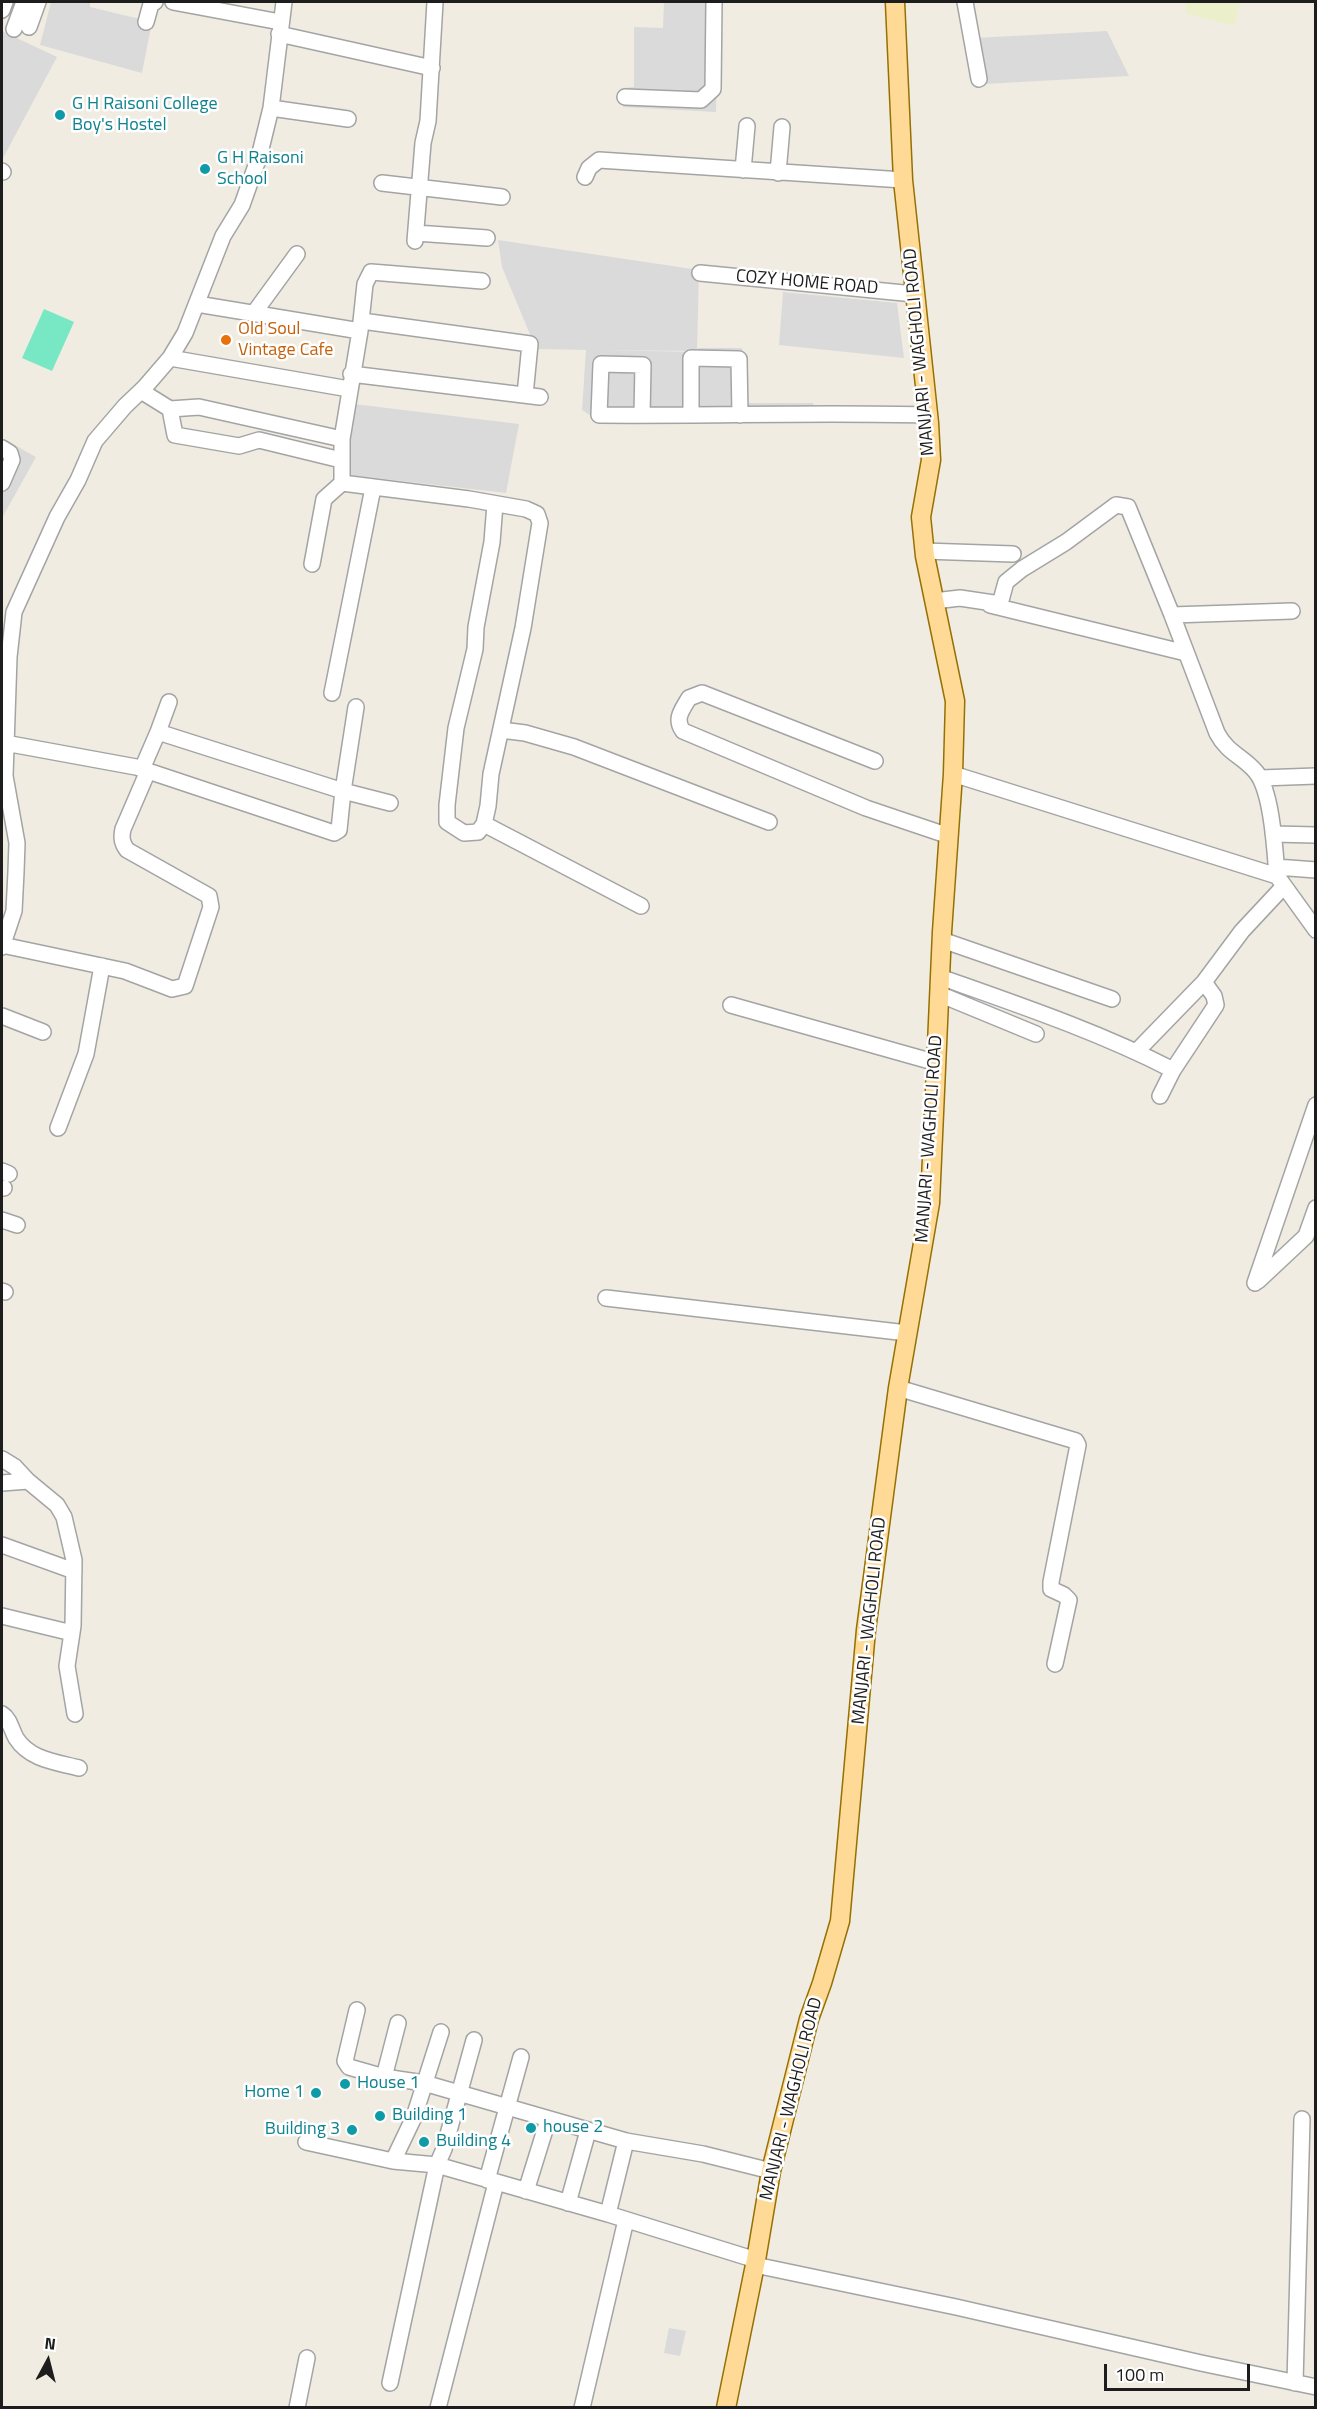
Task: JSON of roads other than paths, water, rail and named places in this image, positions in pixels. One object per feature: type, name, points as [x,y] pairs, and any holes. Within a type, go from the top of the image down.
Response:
[{"type":"main road","name":"MANJARI - WAGHOLI ROAD","points":[[726,2408],[756,2263],[771,2171],[809,2019],[828,1965],[840,1921],[866,1630],[898,1388],[930,1203],[955,702],[924,550],[921,518],[931,460],[929,415],[903,180],[895,2]]},
{"type":"street","points":[[2,10],[5,2]]},
{"type":"street","points":[[24,2],[22,28],[38,2]]},
{"type":"street","points":[[146,22],[152,4],[155,2]]},
{"type":"street","points":[[173,2],[432,68]]},
{"type":"street","points":[[169,702],[123,829],[123,844],[127,850],[209,896],[211,907],[188,980],[182,988],[172,989],[136,974],[2,946],[14,911],[17,843],[5,776],[8,616],[78,480],[95,441],[170,358],[185,333],[223,236],[242,205],[259,157],[271,108],[284,2]]},
{"type":"street","points":[[435,2],[432,68],[416,237],[486,238]]},
{"type":"street","points":[[625,97],[701,100],[707,96],[713,89],[714,2]]},
{"type":"street","points":[[965,2],[979,79]]},
{"type":"street","points":[[271,108],[348,119]]},
{"type":"street","points":[[743,170],[747,126]]},
{"type":"street","points":[[778,172],[782,127]]},
{"type":"street","points":[[585,177],[589,168],[599,160],[903,180]]},
{"type":"street","points":[[382,183],[502,197]]},
{"type":"street","points":[[254,314],[297,254]]},
{"type":"street","points":[[342,483],[342,439],[361,326],[365,284],[371,272],[482,281]]},
{"type":"street","name":"COZY HOME ROAD","points":[[700,273],[914,294]]},
{"type":"street","points":[[170,358],[350,382],[532,396],[530,344],[254,314],[197,303]]},
{"type":"street","points":[[691,415],[691,358],[739,359],[740,416]]},
{"type":"street","points":[[141,391],[170,409],[199,407],[342,439]]},
{"type":"street","points":[[170,409],[175,435],[238,446],[260,440],[341,459]]},
{"type":"street","points":[[642,415],[929,415]]},
{"type":"street","points":[[2,448],[10,453],[12,460],[2,483]]},
{"type":"street","points":[[342,483],[495,504],[537,513],[540,523],[523,628],[490,774],[488,806],[484,824],[478,831],[464,833],[447,822],[447,805],[456,728],[476,649],[476,627],[492,542],[495,504]]},
{"type":"street","points":[[312,564],[324,499],[342,483]]},
{"type":"street","points":[[332,693],[373,488]]},
{"type":"street","points":[[934,601],[960,598],[1000,604],[1006,582],[1022,569],[1120,504],[1130,510],[1221,740],[1261,778],[1271,818],[1279,877],[1310,915],[1316,930]]},
{"type":"street","points":[[924,550],[1013,554]]},
{"type":"street","points":[[960,598],[1185,653]]},
{"type":"street","points":[[1172,615],[1292,611]]},
{"type":"street","points":[[875,761],[702,693],[689,698],[678,717],[678,724],[683,731],[866,808],[949,836]]},
{"type":"street","points":[[5,743],[145,770],[334,833],[339,830],[356,707]]},
{"type":"street","points":[[501,730],[525,733],[574,747],[769,822]]},
{"type":"street","points":[[158,732],[344,791],[390,803]]},
{"type":"street","points":[[953,774],[1279,877],[1316,870]]},
{"type":"street","points":[[1261,778],[1316,776]]},
{"type":"street","points":[[484,824],[641,906]]},
{"type":"street","points":[[1273,834],[1316,835]]},
{"type":"street","points":[[1137,1051],[1204,982],[1279,877]]},
{"type":"street","points":[[942,940],[1112,999]]},
{"type":"street","points":[[58,1128],[86,1054],[102,966]]},
{"type":"street","points":[[1160,1096],[1173,1070],[1216,1005],[1214,996],[1204,982]]},
{"type":"street","points":[[940,986],[1027,1007],[1137,1051],[1173,1070]]},
{"type":"street","points":[[940,986],[1036,1034]]},
{"type":"street","points":[[731,1005],[937,1063]]},
{"type":"street","points":[[2,1016],[43,1032]]},
{"type":"street","points":[[1316,1105],[1256,1283],[1306,1236],[1316,1208]]},
{"type":"street","points":[[2,1220],[17,1226]]},
{"type":"street","points":[[606,1298],[907,1333]]},
{"type":"street","points":[[898,1388],[1076,1441],[1078,1445],[1050,1586],[1054,1592],[1064,1595],[1069,1600],[1055,1664]]},
{"type":"street","points":[[2,1459],[15,1467],[60,1508],[73,1552],[72,1633],[67,1666],[75,1714]]},
{"type":"street","points":[[2,1484],[28,1481]]},
{"type":"street","points":[[2,1545],[74,1570]]},
{"type":"street","points":[[2,1616],[72,1633]]},
{"type":"street","points":[[2,1714],[7,1718],[15,1736],[28,1753],[38,1758],[79,1768]]},
{"type":"street","points":[[357,2010],[346,2064],[349,2067],[384,2077],[424,2083],[626,2141],[703,2154],[771,2171]]},
{"type":"street","points":[[384,2077],[398,2023]]},
{"type":"street","points":[[393,2161],[414,2117],[441,2032]]},
{"type":"street","points":[[390,2383],[437,2164],[444,2149],[474,2040]]},
{"type":"street","points":[[438,2408],[492,2181],[506,2108],[521,2057]]},
{"type":"street","points":[[1294,2383],[1308,2181],[1302,2119]]},
{"type":"street","points":[[526,2192],[548,2120]]},
{"type":"street","points":[[568,2203],[588,2131]]},
{"type":"street","points":[[608,2214],[626,2141]]},
{"type":"street","points":[[306,2142],[393,2161],[437,2164],[526,2192],[608,2214],[756,2263],[1316,2387]]},
{"type":"street","points":[[582,2408],[626,2220]]},
{"type":"street","points":[[297,2408],[307,2358]]},
{"type":"place","name":"G H Raisoni College Boy's Hostel","points":[[60,115]]},
{"type":"place","name":"G H Raisoni School","points":[[205,169]]},
{"type":"place","name":"Old Soul Vintage Cafe","points":[[226,340]]},
{"type":"place","name":"House 1","points":[[345,2084]]},
{"type":"place","name":"Home 1","points":[[316,2093]]},
{"type":"place","name":"Building 1","points":[[380,2116]]},
{"type":"place","name":"house 2","points":[[531,2128]]},
{"type":"place","name":"Building 3","points":[[352,2130]]},
{"type":"place","name":"Building 4","points":[[424,2142]]}]
